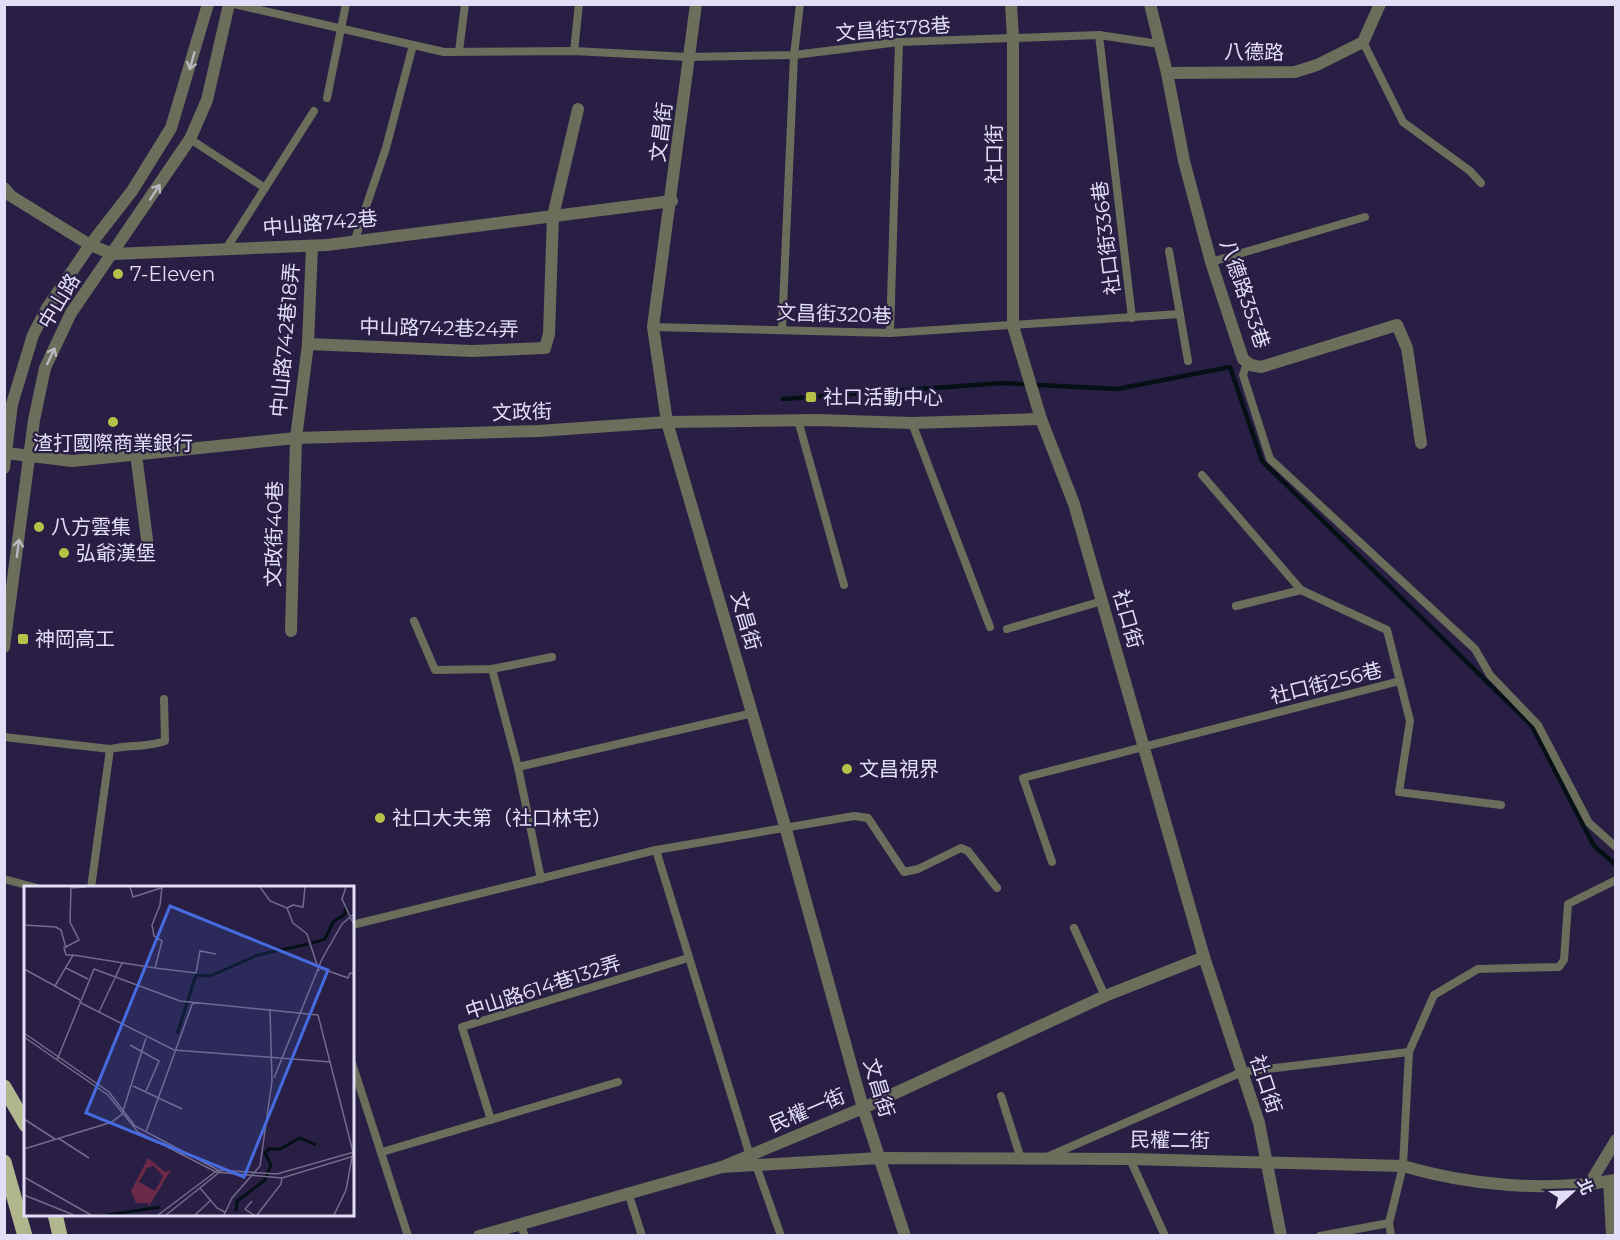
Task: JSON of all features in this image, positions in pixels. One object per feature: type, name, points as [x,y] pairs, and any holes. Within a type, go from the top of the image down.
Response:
[{"type":"main road","points":[[4,1087],[24,1122]]},
{"type":"main road","points":[[4,1162],[25,1236]]},
{"type":"main road","points":[[55,1216],[60,1236]]},
{"type":"street","name":"中山路","points":[[4,468],[12,404],[33,335],[47,308],[90,245],[132,191],[171,128],[208,4]]},
{"type":"street","name":"中山路","points":[[4,647],[34,420],[45,369],[72,313],[190,139],[207,100],[229,4]]},
{"type":"street","name":"文昌街","points":[[696,4],[672,201],[653,327],[667,422],[753,713],[863,1108],[905,1236]]},
{"type":"street","name":"社口街","points":[[1011,4],[1013,327],[1041,419],[1074,504],[1204,957],[1259,1123],[1281,1236]]},
{"type":"street","points":[[1150,4],[1167,73]]},
{"type":"street","points":[[1363,42],[1380,4]]},
{"type":"street","name":"八德路","points":[[1167,73],[1295,72],[1317,65],[1363,42]]},
{"type":"street","name":"八德路353巷","points":[[1167,73],[1184,161],[1211,262],[1241,355],[1247,363],[1261,367],[1397,325],[1407,348],[1421,443]]},
{"type":"street","points":[[553,216],[578,109]]},
{"type":"street","name":"中山路742巷","points":[[4,188],[11,196],[90,245],[113,254],[312,246],[672,201]]},
{"type":"street","name":"中山路742巷24弄","points":[[308,344],[472,351],[545,348],[549,334],[553,216]]},
{"type":"street","name":"中山路742巷18弄","points":[[296,438],[308,344],[312,246]]},
{"type":"street","name":"文政街","points":[[6,453],[72,460],[296,438],[538,431],[667,422],[798,420],[912,423],[1041,419]]},
{"type":"street","name":"文政街40巷","points":[[291,631],[296,438]]},
{"type":"street","points":[[136,454],[149,555]]},
{"type":"street","name":"民權一街","points":[[479,1236],[522,1230],[628,1192],[753,1160],[1105,996],[1204,957]]},
{"type":"street","points":[[1590,1184],[1616,1140]]},
{"type":"street","name":"民權二街","points":[[753,1160],[880,1158],[1267,1162],[1402,1166],[1435,1175],[1537,1188],[1612,1180]]},
{"type":"street","points":[[1612,1180],[1612,1236]]},
{"type":"lane","name":"文昌街378巷","points":[[234,4],[444,52],[574,51],[689,57],[794,55],[899,42],[1099,35],[1159,44]]},
{"type":"lane","points":[[327,99],[346,4]]},
{"type":"lane","points":[[459,51],[465,4]]},
{"type":"lane","points":[[574,51],[579,4]]},
{"type":"lane","points":[[782,329],[794,55],[800,4]]},
{"type":"lane","name":"社口街336巷","points":[[1013,327],[1132,318],[1099,35]]},
{"type":"lane","points":[[890,333],[899,42]]},
{"type":"lane","points":[[1363,42],[1403,122],[1470,171],[1481,183]]},
{"type":"lane","points":[[354,242],[386,148],[413,45]]},
{"type":"lane","points":[[226,249],[314,111]]},
{"type":"lane","points":[[190,139],[266,188]]},
{"type":"lane","points":[[1211,262],[1365,217]]},
{"type":"lane","points":[[1169,251],[1188,360]]},
{"type":"lane","points":[[1132,318],[1180,314]]},
{"type":"lane","name":"文昌街320巷","points":[[653,327],[890,333],[1013,327]]},
{"type":"lane","points":[[1247,363],[1244,375],[1270,459],[1475,649],[1490,675],[1538,725],[1589,823],[1616,847]]},
{"type":"lane","points":[[798,420],[844,585]]},
{"type":"lane","points":[[912,423],[990,627]]},
{"type":"lane","name":"社口街256巷","points":[[1052,862],[1023,778],[1144,745],[1400,681],[1387,630],[1301,590],[1202,475]]},
{"type":"lane","points":[[1236,606],[1301,590]]},
{"type":"lane","points":[[1007,629],[1102,601]]},
{"type":"lane","points":[[414,621],[435,670],[492,669],[552,657]]},
{"type":"lane","points":[[492,669],[518,767],[541,879]]},
{"type":"lane","points":[[1400,681],[1410,721],[1399,792],[1501,805]]},
{"type":"lane","points":[[4,737],[110,749],[123,746],[152,746],[165,741],[164,699]]},
{"type":"lane","points":[[518,767],[753,713]]},
{"type":"lane","points":[[91,886],[110,749]]},
{"type":"lane","points":[[354,925],[656,850],[785,826],[854,816],[868,818],[904,872],[918,869],[961,848],[968,851],[997,888]]},
{"type":"lane","points":[[656,850],[753,1160],[781,1236]]},
{"type":"lane","points":[[4,879],[30,886]]},
{"type":"lane","points":[[1391,1236],[1389,1223],[1402,1166],[1409,1052],[1434,995],[1478,969],[1559,967],[1564,960],[1568,904],[1616,880]]},
{"type":"lane","points":[[1074,928],[1105,996]]},
{"type":"lane","name":"中山路614巷132弄","points":[[491,1120],[462,1027],[688,958]]},
{"type":"lane","points":[[1041,1160],[1242,1072],[1409,1052]]},
{"type":"lane","points":[[354,1069],[408,1236]]},
{"type":"lane","points":[[382,1152],[618,1082]]},
{"type":"lane","points":[[1001,1096],[1021,1160]]},
{"type":"lane","points":[[1130,1159],[1165,1236]]},
{"type":"lane","points":[[628,1192],[642,1236]]},
{"type":"lane","points":[[1320,1236],[1389,1223]]},
{"type":"waterway","points":[[783,399],[1003,383],[1117,389],[1230,367],[1262,461],[1532,726],[1594,846],[1616,865]]},
{"type":"place","name":"7-Eleven","points":[[118,274]]},
{"type":"place","name":"社口活動中心","points":[[811,397]]},
{"type":"place","name":"渣打國際商業銀行","points":[[113,422]]},
{"type":"place","name":"八方雲集","points":[[39,527]]},
{"type":"place","name":"弘爺漢堡","points":[[64,553]]},
{"type":"place","name":"神岡高工","points":[[23,639]]},
{"type":"place","name":"文昌視界","points":[[847,769]]},
{"type":"place","name":"社口大夫第（社口林宅）","points":[[380,818]]}]
